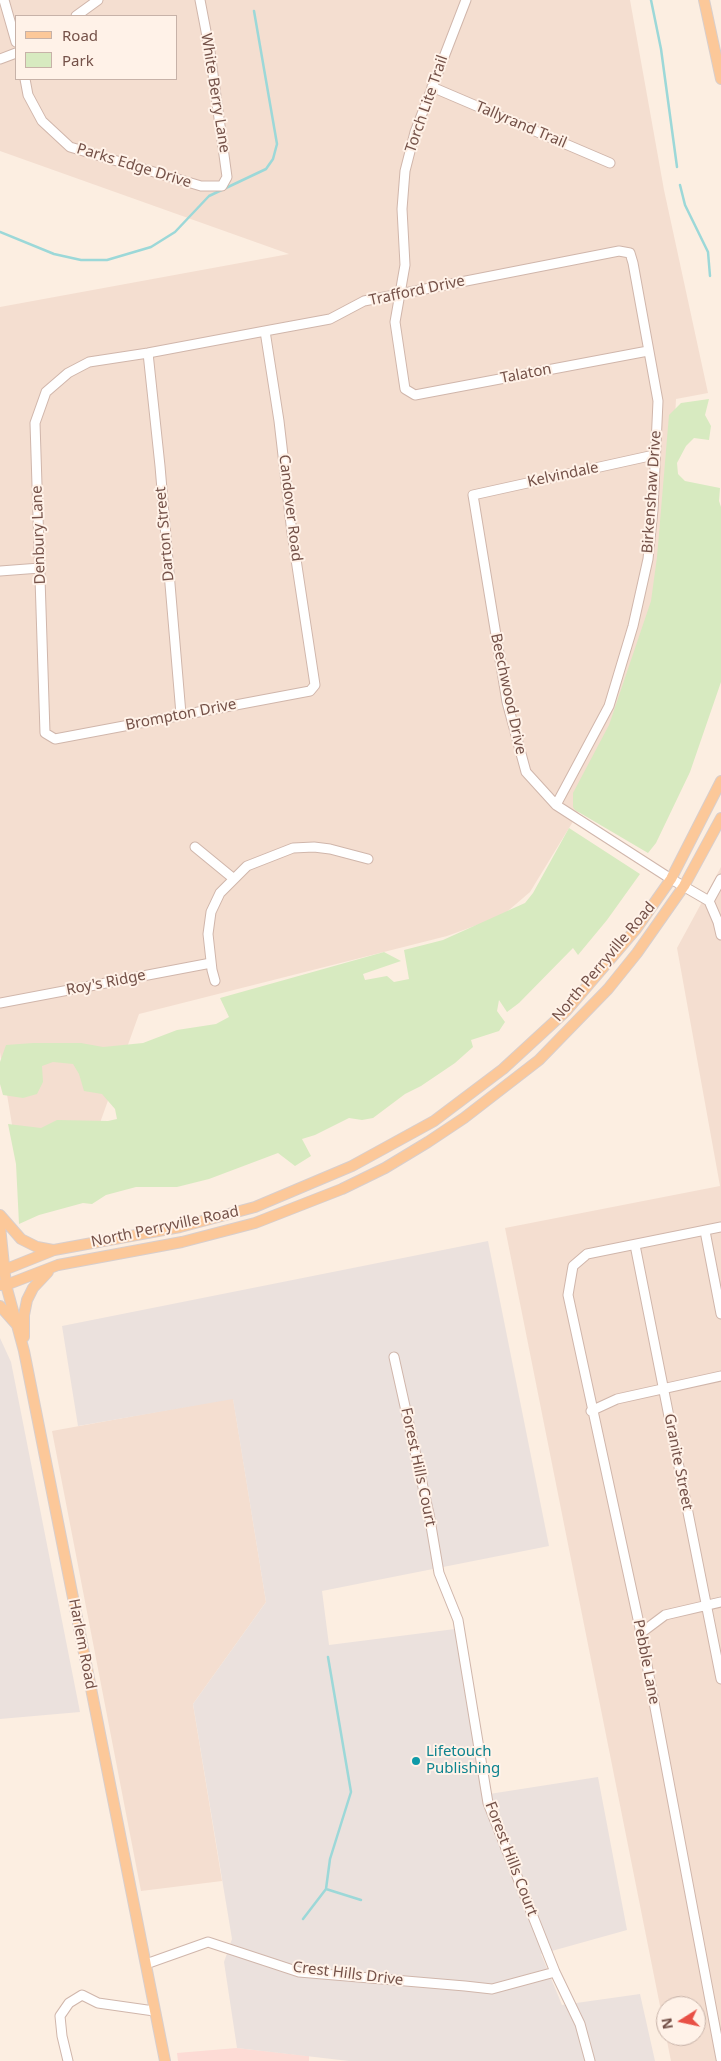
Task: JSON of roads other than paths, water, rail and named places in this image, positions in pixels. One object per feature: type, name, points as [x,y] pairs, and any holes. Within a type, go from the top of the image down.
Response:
[{"type":"main road","points":[[704,0],[721,79]]},
{"type":"main road","name":"North Perryville Road","points":[[2,1270],[54,1250],[180,1227],[255,1207],[352,1166],[434,1121],[503,1069],[566,1011],[636,929],[671,879],[721,781]]},
{"type":"main road","name":"North Perryville Road","points":[[3,1285],[58,1265],[182,1242],[255,1223],[342,1188],[385,1168],[428,1142],[501,1091],[539,1060],[608,989],[684,886],[721,818]]},
{"type":"main road","points":[[0,1215],[21,1239],[37,1247],[54,1250]]},
{"type":"main road","name":"Harlem Road","points":[[0,1226],[3,1245],[3,1285],[24,1351],[165,2061]]},
{"type":"main road","points":[[24,1351],[24,1315],[27,1300],[41,1277],[58,1265]]},
{"type":"main road","points":[[0,1306],[16,1324],[24,1351]]},
{"type":"street","points":[[4,0],[15,38]]},
{"type":"street","points":[[77,15],[98,0]]},
{"type":"street","name":"White Berry Lane","points":[[200,0],[210,52],[227,177],[222,186]]},
{"type":"street","name":"Torch Lite Trail","points":[[405,389],[395,322],[405,265],[402,209],[405,171],[415,132],[466,0]]},
{"type":"street","points":[[0,59],[15,53]]},
{"type":"street","name":"Parks Edge Drive","points":[[25,80],[28,95],[42,121],[70,147],[201,186],[222,186]]},
{"type":"street","name":"Tallyrand Trail","points":[[432,87],[610,163]]},
{"type":"street","name":"Trafford Drive","points":[[89,362],[148,353],[330,319],[364,301],[619,251],[630,254]]},
{"type":"street","name":"Birkenshaw Drive","points":[[556,805],[609,706],[633,626],[648,559],[653,510],[654,455],[658,401],[630,254]]},
{"type":"street","name":"Candover Road","points":[[265,331],[279,420],[292,533],[315,685]]},
{"type":"street","name":"Talaton","points":[[405,389],[415,395],[648,350]]},
{"type":"street","name":"Darton Street","points":[[148,353],[160,466],[181,714]]},
{"type":"street","name":"Denbury Lane","points":[[46,733],[35,423],[46,392],[68,373],[89,362]]},
{"type":"street","name":"Kelvindale","points":[[473,495],[654,455]]},
{"type":"street","name":"Beechwood Drive","points":[[473,495],[489,599],[510,711],[526,772],[556,805],[671,879],[709,900]]},
{"type":"street","points":[[0,571],[40,568]]},
{"type":"street","name":"Brompton Drive","points":[[46,733],[55,739],[310,691],[315,685]]},
{"type":"street","points":[[196,847],[234,879]]},
{"type":"street","points":[[215,981],[208,934],[211,912],[220,893],[247,866],[293,848],[314,847],[330,849],[368,859]]},
{"type":"street","points":[[721,879],[709,900],[721,935]]},
{"type":"street","name":"Roy's Ridge","points":[[0,1003],[211,963]]},
{"type":"street","points":[[635,1244],[721,1227]]},
{"type":"street","points":[[705,1231],[721,1314]]},
{"type":"street","name":"Pebble Lane","points":[[635,1244],[587,1254],[573,1266],[568,1295],[591,1411],[640,1633],[721,2059]]},
{"type":"street","name":"Granite Street","points":[[635,1244],[721,1675]]},
{"type":"street","name":"Forest Hills Court","points":[[394,1357],[429,1514],[439,1573],[458,1620],[488,1803],[555,1972],[580,2024],[590,2061]]},
{"type":"street","points":[[591,1411],[616,1399],[663,1387],[721,1376]]},
{"type":"street","points":[[640,1633],[665,1615],[721,1602]]},
{"type":"street","name":"Crest Hills Drive","points":[[146,1964],[208,1942],[298,1972],[492,1989],[555,1972]]},
{"type":"street","points":[[68,2061],[62,2036],[60,2016],[69,2003],[82,1996],[98,2003],[154,2011]]},
{"type":"waterway","points":[[651,0],[661,49],[677,167]]},
{"type":"waterway","points":[[0,232],[54,254],[81,260],[107,260],[151,247],[175,232],[209,196],[266,169],[273,159],[277,144],[254,11]]},
{"type":"waterway","points":[[680,185],[685,205],[708,252],[710,276]]},
{"type":"waterway","points":[[303,1919],[326,1889],[330,1859],[351,1792],[328,1657]]},
{"type":"waterway","points":[[326,1889],[361,1900]]},
{"type":"place","name":"Lifetouch Publishing","points":[[416,1761]]}]
